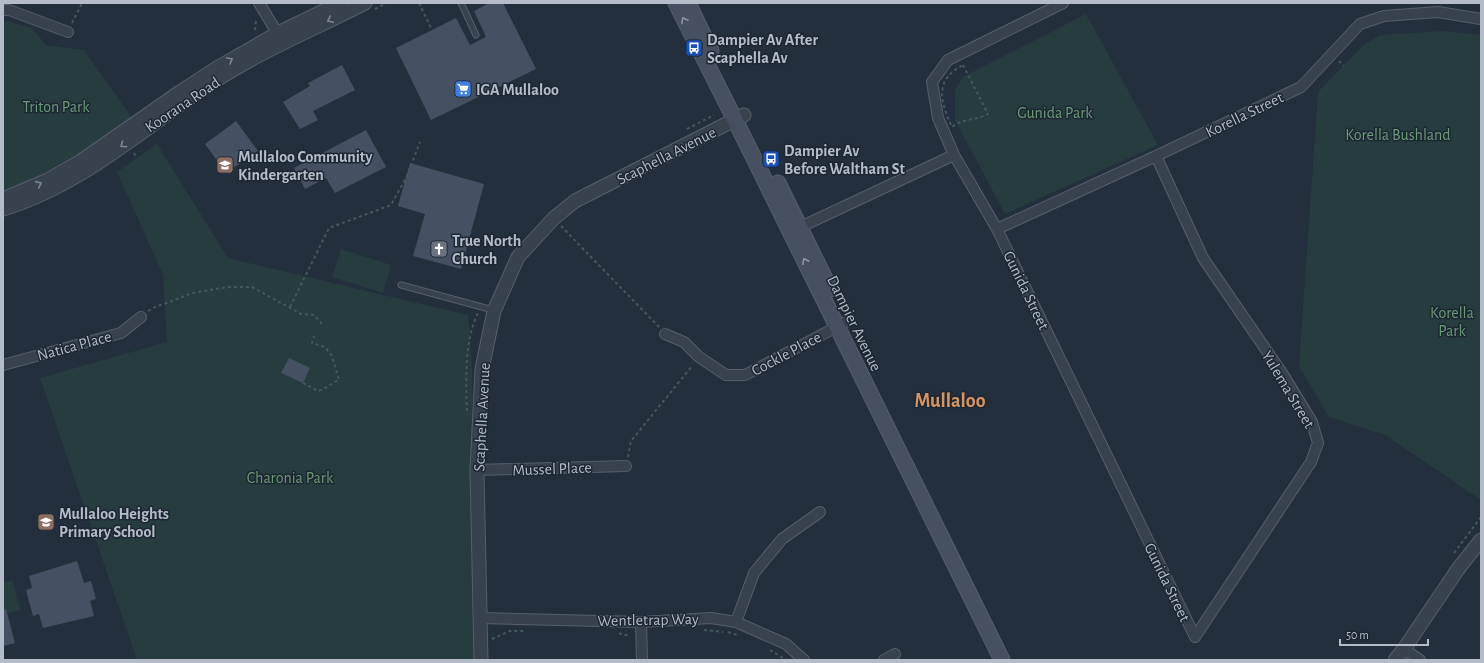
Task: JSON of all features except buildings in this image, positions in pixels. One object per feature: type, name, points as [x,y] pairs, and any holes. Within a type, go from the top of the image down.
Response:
[{"type":"main road","name":"Dampier Avenue","points":[[676,3],[739,117],[795,229],[1002,660]]},
{"type":"main road","name":"Dampier Avenue","points":[[688,3],[739,117]]},
{"type":"main road","name":"Dampier Avenue","points":[[841,324],[1014,660]]},
{"type":"street","points":[[259,3],[280,38]]},
{"type":"street","name":"Koorana Road","points":[[3,209],[17,205],[64,183],[90,168],[213,82],[280,38],[340,3]]},
{"type":"street","name":"Gunida Street","points":[[1063,3],[948,60],[932,82],[938,118],[954,155],[997,229],[1195,637]]},
{"type":"street","name":"Koorana Road","points":[[3,199],[48,180],[81,161],[205,76],[280,38],[367,7]]},
{"type":"street","points":[[3,10],[9,10],[68,32]]},
{"type":"street","name":"Korella Street","points":[[997,229],[1301,87],[1360,24],[1384,16],[1438,12],[1481,19]]},
{"type":"street","name":"Scaphella Avenue","points":[[482,660],[478,470],[482,369],[494,311],[518,257],[554,218],[575,201],[739,117]]},
{"type":"street","points":[[795,229],[954,155]]},
{"type":"street","name":"Yulema Street","points":[[1156,156],[1203,258],[1282,373],[1312,422],[1318,442],[1311,462],[1195,637]]},
{"type":"street","name":"Natica Place","points":[[3,365],[121,333],[141,317]]},
{"type":"street","name":"Cockle Place","points":[[665,334],[684,342],[699,357],[726,375],[744,375],[841,324]]},
{"type":"street","name":"Mussel Place","points":[[478,470],[626,466]]},
{"type":"street","points":[[736,622],[754,573],[782,539],[820,512]]},
{"type":"street","points":[[1395,660],[1458,569],[1481,540]]},
{"type":"street","name":"Wentletrap Way","points":[[481,618],[641,622],[712,618],[736,622],[786,644],[804,660]]},
{"type":"street","points":[[641,622],[642,660]]},
{"type":"street","points":[[1404,649],[1420,660]]},
{"type":"street","points":[[884,660],[895,654]]},
{"type":"lane","points":[[460,3],[476,35]]},
{"type":"lane","points":[[401,285],[481,306],[494,311]]},
{"type":"path","points":[[68,32],[82,3]]},
{"type":"path","points":[[367,7],[387,3]]},
{"type":"path","points":[[419,3],[432,30]]},
{"type":"path","points":[[963,65],[988,114],[976,120],[963,120],[952,126],[945,111],[941,94],[945,81],[953,70],[963,65]]},
{"type":"path","points":[[686,129],[714,115]]},
{"type":"path","points":[[290,308],[329,228],[390,205],[406,176],[420,142]]},
{"type":"path","points":[[126,143],[137,158]]},
{"type":"path","points":[[554,218],[665,334]]},
{"type":"path","points":[[141,317],[157,306],[167,304],[192,293],[228,287],[252,287],[302,314],[314,315],[323,325]]},
{"type":"path","points":[[467,418],[465,371],[472,324],[481,306]]},
{"type":"path","points":[[303,383],[318,391],[327,388],[331,383],[339,380],[332,356],[325,347],[312,343],[314,336]]},
{"type":"path","points":[[626,466],[631,441],[699,357]]},
{"type":"green space","name":"Gunida Park","points":[[1086,14],[1158,145],[1005,214],[955,120],[955,90],[963,77]]},
{"type":"green space","name":"Triton Park","points":[[3,20],[32,28],[46,45],[84,50],[132,118],[63,165],[3,192]]},
{"type":"green space","name":"Korella Bushland","points":[[1444,31],[1481,35],[1481,500],[1385,435],[1329,417],[1299,366],[1318,92],[1364,45],[1380,35]]},
{"type":"green space","name":"Charonia Park","points":[[157,144],[228,258],[468,315],[472,367],[476,660],[137,660],[40,378],[167,342],[163,275],[117,172]]},
{"type":"green space","points":[[341,249],[391,265],[383,293],[332,277]]},
{"type":"green space","points":[[12,580],[20,610],[3,615],[3,583]]},
{"type":"place","name":"Dampier Av After Scaphella Av","points":[[694,48]]},
{"type":"place","name":"IGA Mullaloo","points":[[463,89]]},
{"type":"place","name":"Dampier Av Before Waltham St","points":[[771,159]]},
{"type":"place","name":"Mullaloo Community Kindergarten","points":[[225,165]]},
{"type":"place","name":"True North Church","points":[[439,249]]},
{"type":"place","name":"Mullaloo Heights Primary School","points":[[46,522]]},
{"type":"district","name":"Mullaloo","points":[[950,400]]},
{"type":"park label","name":"Korella Park","points":[[1452,321]]}]
